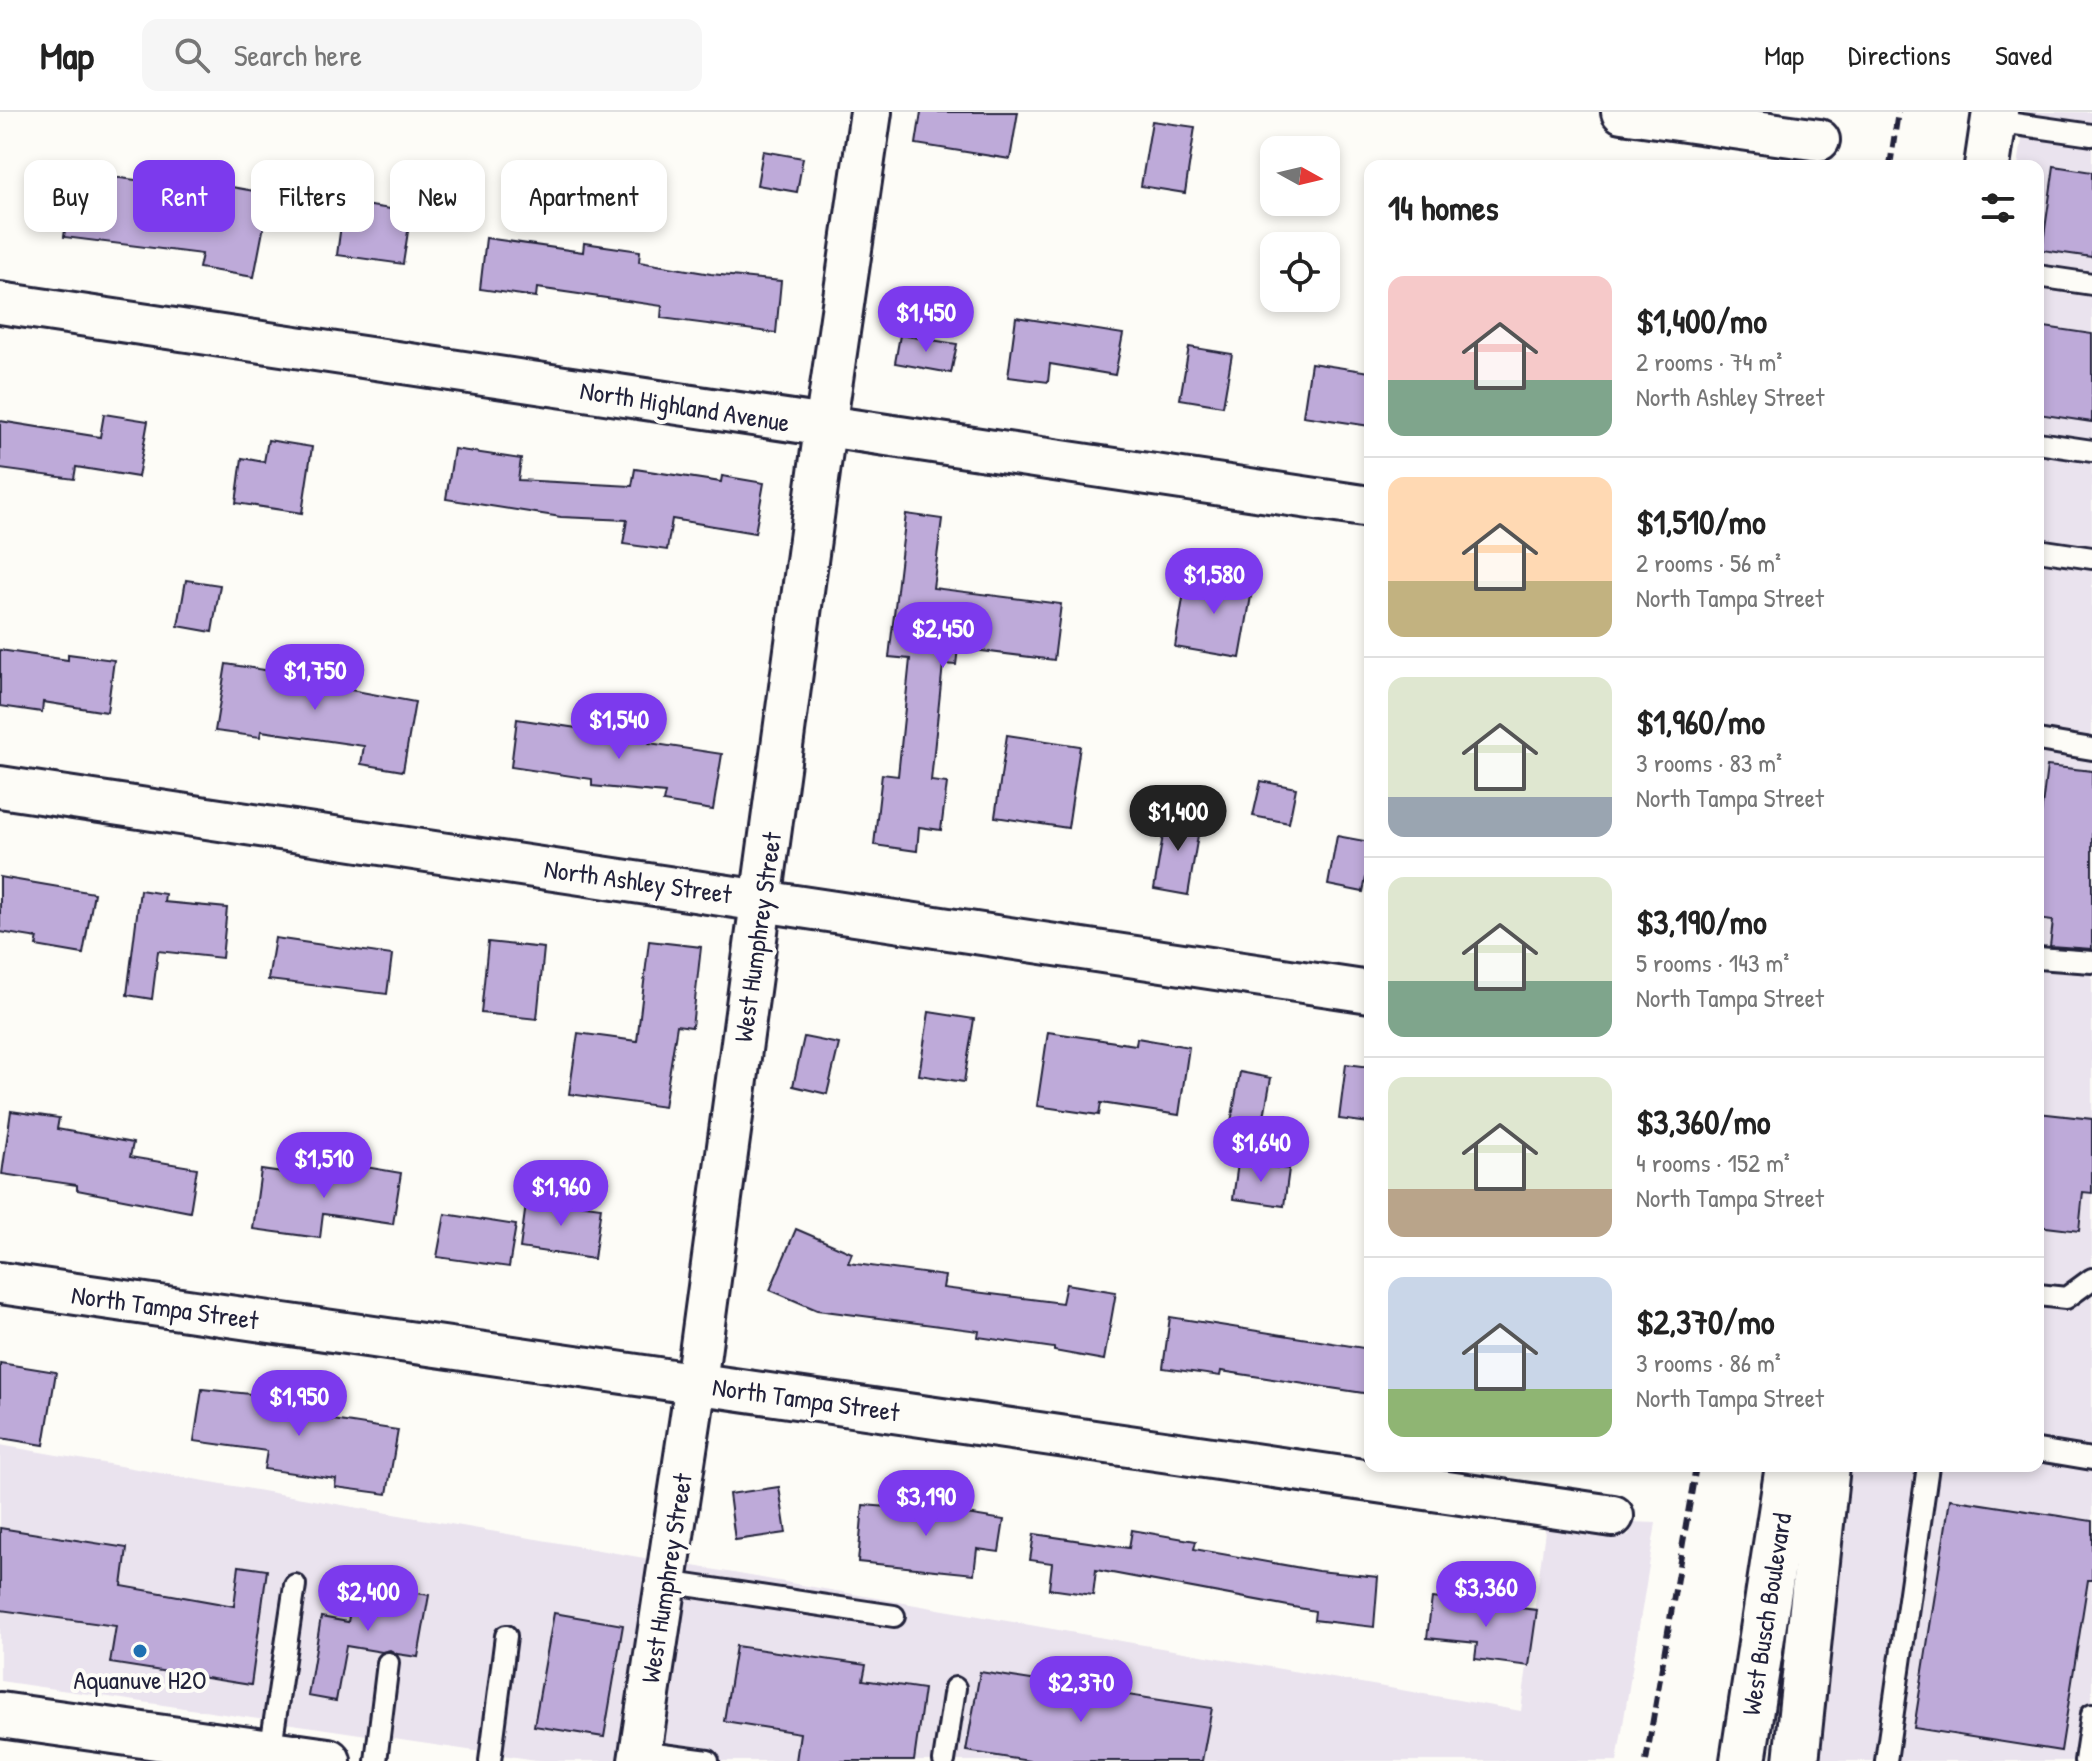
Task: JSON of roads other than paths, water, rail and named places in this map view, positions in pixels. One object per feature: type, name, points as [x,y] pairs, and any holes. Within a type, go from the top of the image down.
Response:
[{"type":"main road","points":[[1988,160],[1995,117]]},
{"type":"main road","name":"West Busch Boulevard","points":[[1743,1761],[1787,1472]]},
{"type":"main road","name":"West Busch Boulevard","points":[[1796,1761],[1826,1472]]},
{"type":"main road","points":[[0,1715],[127,1747],[270,1753],[328,1761]]},
{"type":"street","name":"West Humphrey Street","points":[[640,1756],[696,1383],[825,428],[871,112]]},
{"type":"street","points":[[1622,112],[1819,140]]},
{"type":"street","name":"North Highland Avenue","points":[[0,303],[1364,506]]},
{"type":"street","name":"North Ashley Street","points":[[0,787],[1364,991]]},
{"type":"street","name":"North Tampa Street","points":[[0,1283],[1613,1516]]},
{"type":"lane","points":[[1995,117],[2092,135]]},
{"type":"lane","points":[[2044,277],[2092,284]]},
{"type":"lane","points":[[2044,444],[2092,451]]},
{"type":"lane","points":[[2044,551],[2092,558]]},
{"type":"lane","points":[[2044,741],[2092,749]]},
{"type":"lane","points":[[2044,958],[2092,962]]},
{"type":"lane","points":[[2044,1296],[2066,1298],[2092,1279]]},
{"type":"lane","points":[[2044,1451],[2092,1459]]},
{"type":"lane","points":[[1886,1761],[1927,1472]]},
{"type":"lane","points":[[666,1582],[894,1616]]},
{"type":"lane","points":[[270,1753],[295,1585]]},
{"type":"lane","points":[[490,1761],[506,1636]]},
{"type":"lane","points":[[376,1761],[388,1663]]},
{"type":"lane","points":[[944,1761],[955,1688]]},
{"type":"lane","points":[[2085,1761],[2092,1714]]},
{"type":"lane","points":[[640,1756],[708,1761]]},
{"type":"railway","points":[[1891,160],[1898,112]]},
{"type":"railway","points":[[1646,1761],[1695,1472]]},
{"type":"place","name":"Aquanuve H2O","points":[[140,1651]]}]
